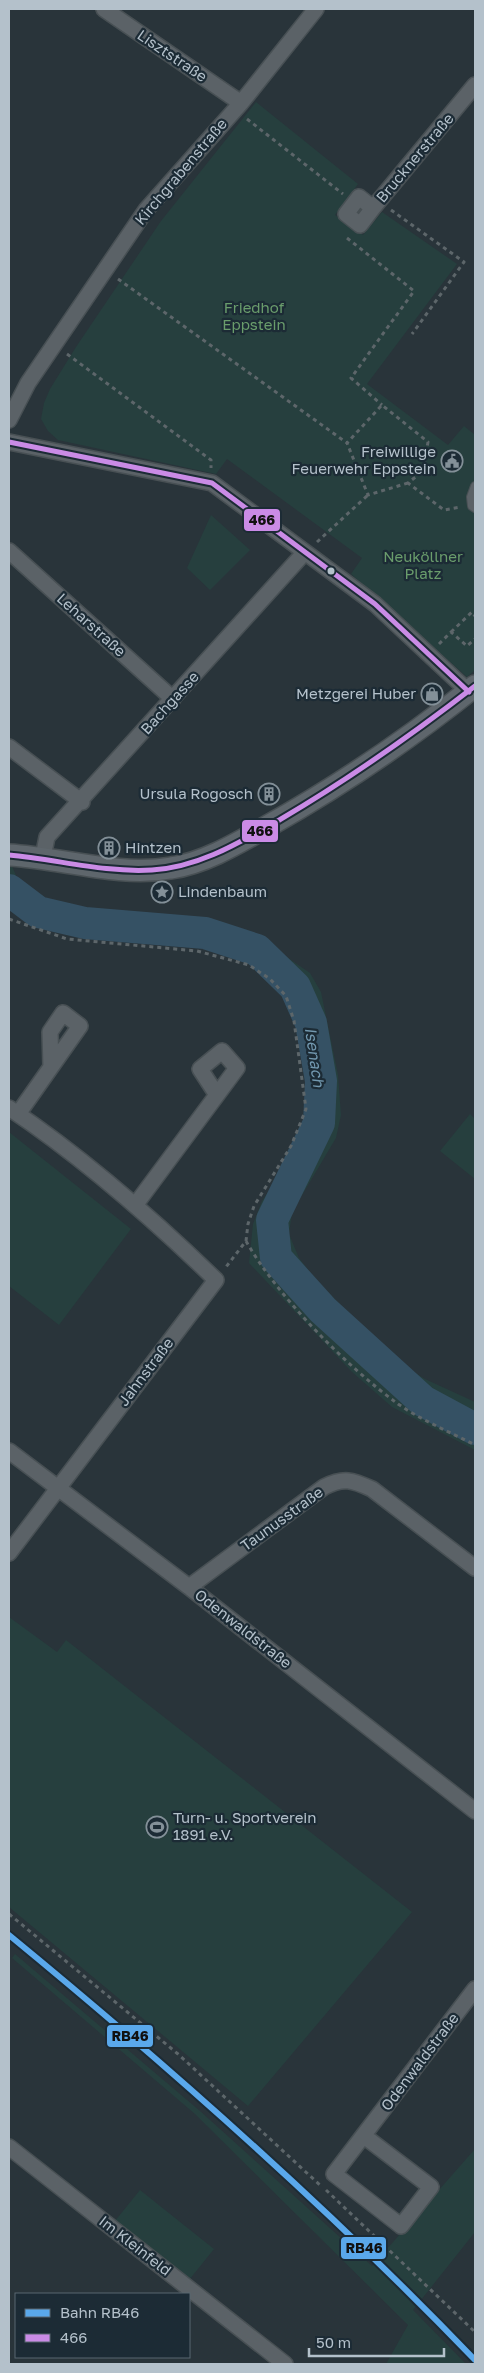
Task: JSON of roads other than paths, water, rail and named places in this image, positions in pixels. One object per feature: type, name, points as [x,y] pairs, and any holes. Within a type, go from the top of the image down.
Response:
[{"type":"main road","points":[[9,855],[44,857],[126,870],[171,868],[205,858],[239,842],[351,777],[472,689]]},
{"type":"street","name":"Lisztstraße","points":[[104,9],[238,106]]},
{"type":"street","name":"Kirchgrabenstraße","points":[[9,420],[28,383],[146,210],[238,106],[316,9]]},
{"type":"street","name":"Brucknerstraße","points":[[376,204],[359,197],[346,214],[360,225],[475,85]]},
{"type":"street","points":[[9,442],[212,483],[375,604],[472,689]]},
{"type":"street","name":"Leharstraße","points":[[9,551],[173,699]]},
{"type":"street","name":"Bachgasse","points":[[44,857],[48,837],[82,802],[306,552]]},
{"type":"street","points":[[9,746],[82,802]]},
{"type":"street","name":"Jahnstraße","points":[[9,1553],[216,1280],[136,1204],[78,1157],[13,1110],[51,1066]]},
{"type":"street","points":[[136,1204],[217,1095]]},
{"type":"street","name":"Odenwaldstraße","points":[[9,1451],[189,1587],[475,1811]]},
{"type":"street","name":"Taunusstraße","points":[[189,1587],[324,1487],[338,1480],[355,1481],[372,1489],[475,1568]]},
{"type":"street","name":"Odenwaldstraße","points":[[364,2136],[431,2186],[401,2226],[334,2174],[475,1989]]},
{"type":"street","name":"Im Kleinfeld","points":[[9,2147],[285,2364]]},
{"type":"lane","points":[[474,507],[471,497],[475,486]]},
{"type":"waterway","name":"Isenach","points":[[9,890],[38,912],[85,923],[205,933],[257,950],[295,987],[311,1023],[321,1081],[319,1123],[272,1220],[276,1258],[323,1310],[423,1401],[475,1429]]},
{"type":"rail line","name":"RB46","points":[[9,1935],[190,2088],[364,2248],[475,2360]]},
{"type":"place","name":"Freiwillige Feuerwehr Eppstein","points":[[452,461]]},
{"type":"place","name":"Metzgerei Huber","points":[[432,694]]},
{"type":"place","name":"Ursula Rogosch","points":[[269,794]]},
{"type":"place","name":"Hintzen","points":[[109,848]]},
{"type":"place","name":"Lindenbaum","points":[[162,892]]},
{"type":"place","name":"Turn- u. Sportverein 1891 e.V.","points":[[157,1827]]},
{"type":"park label","name":"Friedhof Eppstein","points":[[254,316]]},
{"type":"park label","name":"Neuköllner Platz","points":[[423,566]]}]
